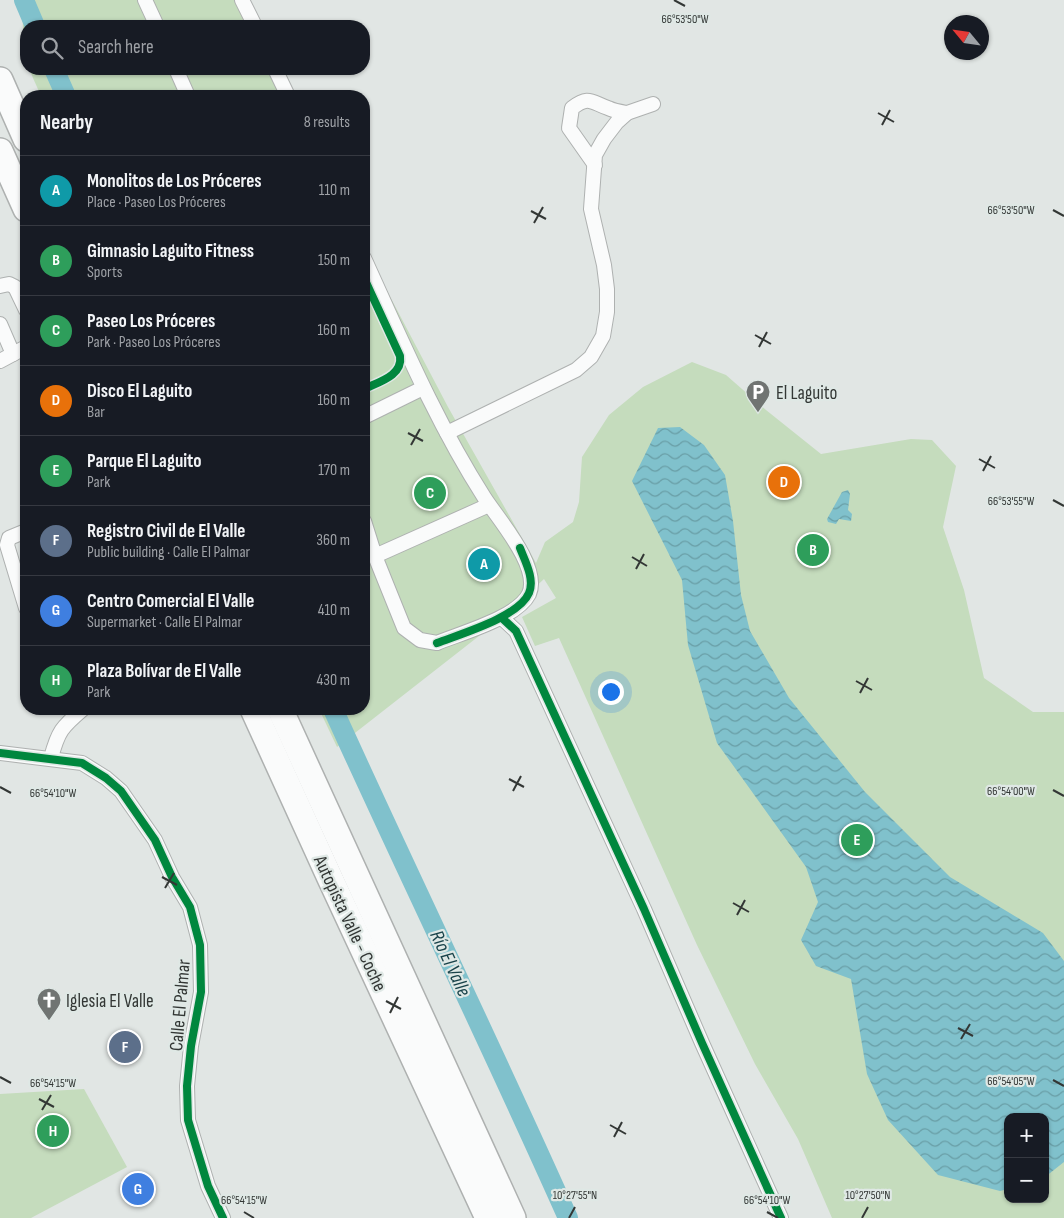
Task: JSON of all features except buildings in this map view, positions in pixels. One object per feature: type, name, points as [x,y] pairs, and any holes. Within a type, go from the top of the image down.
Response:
[{"type":"highway","points":[[0,80],[20,125]]},
{"type":"highway","points":[[0,151],[20,195]]},
{"type":"highway","name":"Autopista Valle - Coche","points":[[256,715],[488,1218]]},
{"type":"highway","name":"Autopista Valle - Coche","points":[[283,715],[513,1218]]},
{"type":"street","points":[[145,0],[154,20]]},
{"type":"street","points":[[242,0],[252,20]]},
{"type":"street","points":[[179,75],[185,90]]},
{"type":"street","points":[[278,75],[285,90]]},
{"type":"street","points":[[595,164],[569,128],[572,108],[581,101],[588,100],[608,109],[627,113]]},
{"type":"street","points":[[447,433],[576,370],[591,357],[602,336],[607,312],[604,265],[592,209],[595,155],[604,138],[627,113],[653,104]]},
{"type":"street","points":[[370,271],[423,388],[467,470],[520,548],[530,573],[529,594],[502,618],[437,643],[420,640],[404,628],[370,540]]},
{"type":"street","points":[[0,286],[9,284],[15,287],[20,297]]},
{"type":"street","points":[[0,324],[13,354]]},
{"type":"street","points":[[0,361],[20,350]]},
{"type":"street","points":[[370,414],[423,388]]},
{"type":"street","points":[[375,556],[489,505]]},
{"type":"street","points":[[20,533],[9,538],[7,545],[20,588]]},
{"type":"street","points":[[502,618],[516,630],[644,909],[702,1043],[782,1218]]},
{"type":"street","points":[[51,758],[57,737],[66,724],[76,715]]},
{"type":"street","name":"Calle El Palmar","points":[[0,753],[82,763],[106,778],[121,791],[155,840],[172,877],[190,907],[200,945],[200,992],[187,1086],[188,1120],[208,1186],[223,1218]]},
{"type":"green space","points":[[22,0],[242,0],[252,20],[23,20]]},
{"type":"green space","points":[[32,75],[278,75],[285,90],[38,90]]},
{"type":"green space","points":[[370,258],[448,407],[536,563],[545,542],[573,522],[579,502],[582,457],[609,415],[643,387],[692,362],[726,375],[821,454],[911,439],[932,440],[956,466],[943,527],[964,590],[984,678],[1033,712],[1064,712],[1064,1218],[832,1218],[798,1139],[755,1064],[697,945],[559,638],[535,646],[522,617],[556,598],[544,579],[502,618],[337,747],[322,715],[370,715]]},
{"type":"green space","points":[[84,1089],[127,1167],[31,1218],[0,1218],[0,1094]]},
{"type":"water","points":[[680,427],[704,445],[725,475],[733,521],[741,595],[750,631],[789,698],[865,792],[950,877],[1043,933],[1064,961],[1064,1162],[1049,1174],[1049,1113],[1004,1113],[1004,1190],[1000,1191],[938,1175],[888,1120],[867,1074],[851,979],[816,966],[801,940],[818,902],[806,867],[717,743],[688,645],[682,580],[632,481],[658,428]]},
{"type":"water","points":[[848,490],[850,494],[848,510],[852,514],[851,521],[839,519],[836,524],[828,522],[827,519],[842,492]]},
{"type":"waterway","name":"Río El Valle","points":[[24,0],[32,20]]},
{"type":"waterway","name":"Río El Valle","points":[[57,75],[63,90]]},
{"type":"waterway","name":"Río El Valle","points":[[336,715],[568,1218]]},
{"type":"cycle path","points":[[370,291],[400,356],[398,369],[382,381],[370,386]]},
{"type":"cycle path","points":[[437,643],[488,624],[514,610],[523,602],[529,593],[531,582],[529,570],[520,548]]},
{"type":"cycle path","points":[[502,618],[516,631],[644,909],[781,1218]]},
{"type":"cycle path","points":[[0,753],[82,763],[106,778],[121,791],[155,840],[172,877],[190,907],[200,945],[201,992],[191,1046],[187,1086],[188,1120],[208,1186],[223,1218]]},
{"type":"place","name":"El Laguito","points":[[758,413]]},
{"type":"place","name":"Disco El Laguito","points":[[784,482]]},
{"type":"place","name":"Paseo Los Próceres","points":[[430,493]]},
{"type":"place","name":"Gimnasio Laguito Fitness","points":[[813,550]]},
{"type":"place","name":"Monolitos de Los Próceres","points":[[484,564]]},
{"type":"place","name":"Parque El Laguito","points":[[857,840]]},
{"type":"place","name":"Iglesia El Valle","points":[[49,1021]]},
{"type":"place","name":"Registro Civil de El Valle","points":[[125,1047]]},
{"type":"place","name":"Plaza Bolívar de El Valle","points":[[53,1131]]},
{"type":"place","name":"Centro Comercial El Valle","points":[[138,1189]]}]
